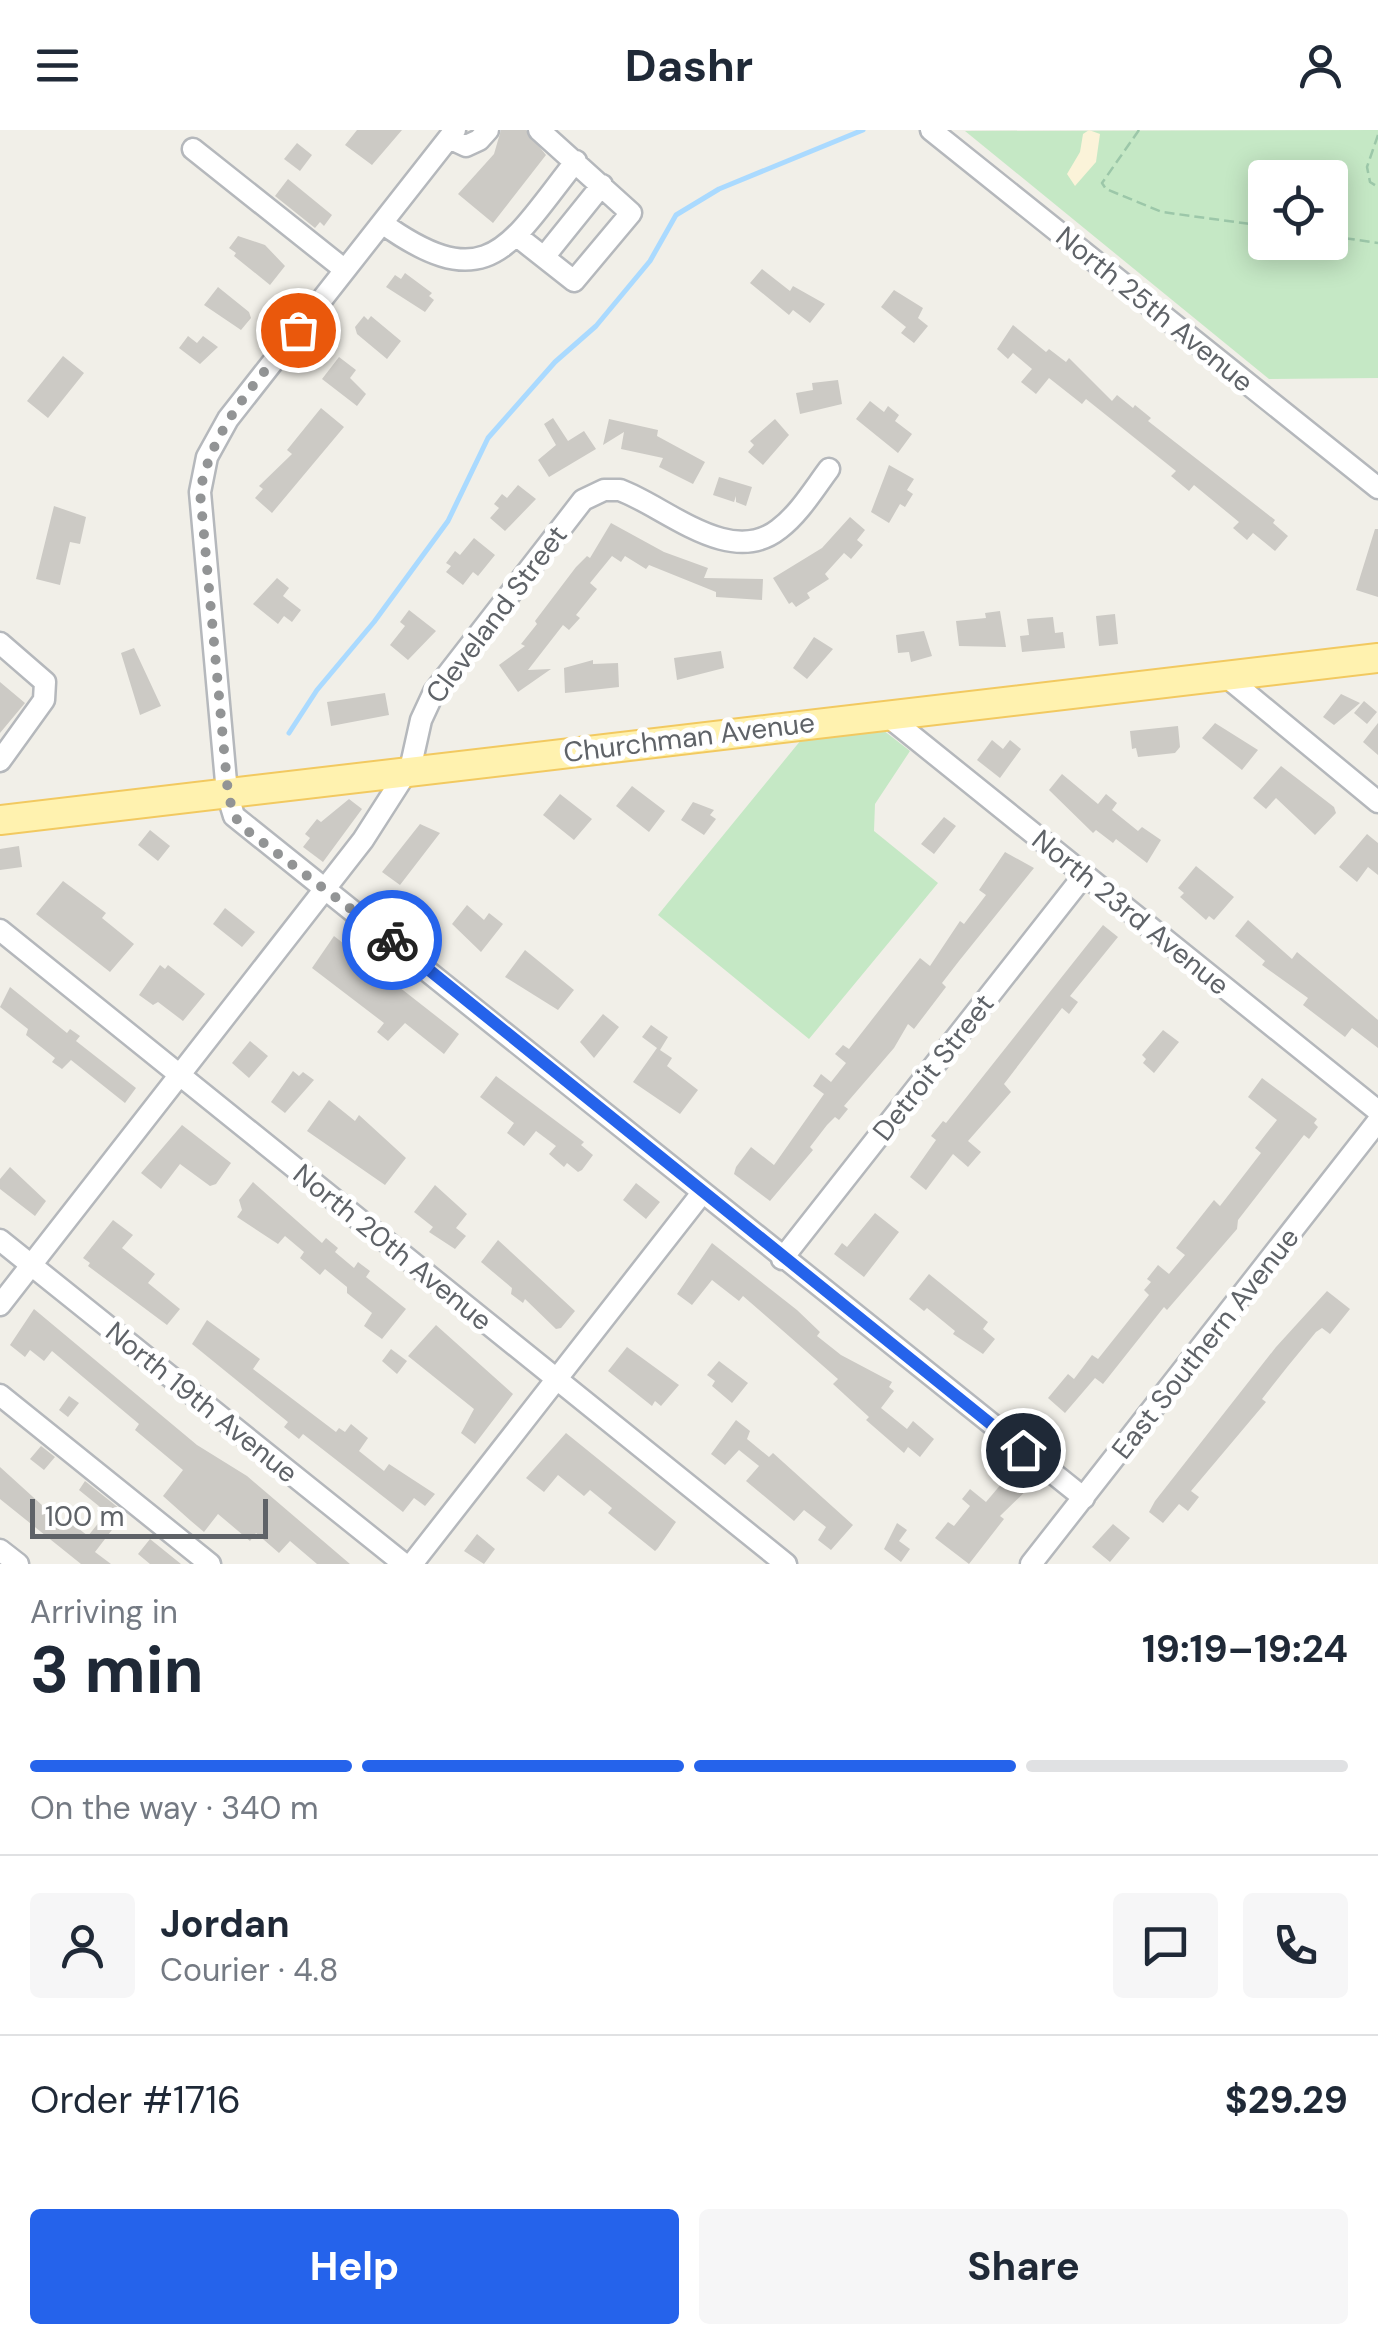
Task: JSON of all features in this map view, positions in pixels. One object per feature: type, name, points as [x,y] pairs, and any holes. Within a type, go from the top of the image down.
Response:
[{"type":"main road","name":"Churchman Avenue","points":[[0,820],[1378,658]]},
{"type":"street","points":[[488,130],[466,146],[452,134],[228,419],[204,464],[200,514],[228,793],[234,816],[245,829],[324,892],[342,899],[782,1259],[1084,1498]]},
{"type":"street","points":[[517,236],[574,281],[631,212],[539,130]]},
{"type":"street","name":"North 25th Avenue","points":[[931,130],[1378,488]]},
{"type":"street","points":[[193,149],[344,270]]},
{"type":"street","points":[[382,223],[421,251],[482,260],[508,246],[576,160]]},
{"type":"street","points":[[544,257],[602,186]]},
{"type":"street","name":"Cleveland Street","points":[[0,1306],[324,892],[408,771],[424,708],[434,692],[587,496],[620,490],[719,537],[750,542],[784,525],[830,469]]},
{"type":"street","points":[[0,644],[45,682],[44,700],[0,761]]},
{"type":"street","points":[[1228,678],[1378,802]]},
{"type":"street","name":"North 23rd Avenue","points":[[885,714],[1378,1111]]},
{"type":"street","name":"Detroit Street","points":[[782,1259],[1085,874]]},
{"type":"street","name":"North 20th Avenue","points":[[0,930],[786,1564]]},
{"type":"street","name":"East Southern Avenue","points":[[1031,1564],[1378,1121]]},
{"type":"street","points":[[412,1564],[702,1193]]},
{"type":"street","name":"North 19th Avenue","points":[[0,1240],[404,1564]]},
{"type":"street","points":[[0,1395],[210,1564]]},
{"type":"street","points":[[0,1550],[18,1564]]},
{"type":"path","points":[[1139,130],[1106,174],[1102,182],[1106,189],[1162,212],[1248,224]]},
{"type":"path","points":[[1378,135],[1366,166],[1370,182],[1378,188]]},
{"type":"path","points":[[1348,239],[1378,243]]},
{"type":"green space","points":[[1378,130],[1378,378],[1269,379],[965,131]]},
{"type":"green space","points":[[874,723],[910,751],[875,804],[874,831],[938,883],[809,1039],[658,915],[801,740]]},
{"type":"sand","points":[[1089,130],[1100,134],[1096,162],[1075,186],[1067,174],[1080,152],[1083,134]]},
{"type":"building","points":[[357,130],[402,130],[372,165],[345,145]]},
{"type":"building","points":[[501,130],[526,130],[546,155],[493,223],[458,194],[494,154]]},
{"type":"building","points":[[297,143],[312,155],[300,171],[284,159]]},
{"type":"building","points":[[288,179],[332,215],[324,226],[320,222],[315,228],[275,196]]},
{"type":"building","points":[[238,236],[265,245],[285,266],[270,285],[234,256],[236,253],[229,248]]},
{"type":"building","points":[[762,269],[790,291],[793,286],[825,304],[810,323],[793,310],[789,315],[750,283]]},
{"type":"building","points":[[405,273],[432,293],[429,296],[434,300],[425,312],[386,287],[395,275],[401,279]]},
{"type":"building","points":[[218,287],[249,312],[251,318],[241,330],[204,305]]},
{"type":"building","points":[[894,290],[923,308],[918,318],[928,326],[914,343],[901,333],[906,327],[881,307]]},
{"type":"building","points":[[364,316],[368,320],[371,316],[401,341],[387,359],[357,334],[355,327]]},
{"type":"building","points":[[1013,325],[1046,352],[1049,349],[1066,362],[1069,358],[1112,401],[1117,395],[1133,408],[1135,405],[1151,418],[1148,421],[1275,520],[1273,523],[1288,536],[1275,551],[1253,533],[1247,540],[1233,528],[1239,522],[1194,485],[1189,491],[1171,476],[1176,471],[1086,399],[1082,404],[1049,378],[1036,394],[1021,382],[1032,369],[1013,353],[1008,359],[997,349]]},
{"type":"building","points":[[188,336],[197,343],[203,336],[218,347],[200,364],[179,348]]},
{"type":"building","points":[[63,356],[84,373],[48,418],[27,401]]},
{"type":"building","points":[[339,357],[356,370],[350,378],[366,394],[357,406],[322,379]]},
{"type":"building","points":[[838,380],[842,404],[800,414],[796,393],[813,390],[812,383]]},
{"type":"building","points":[[870,401],[884,412],[888,406],[899,415],[895,421],[912,434],[898,453],[856,419]]},
{"type":"building","points":[[321,408],[344,427],[272,513],[255,498],[263,489],[259,486],[292,454],[287,450]]},
{"type":"building","points":[[553,418],[568,441],[584,431],[596,449],[549,477],[538,460],[556,445],[544,424]]},
{"type":"building","points":[[609,419],[658,430],[657,436],[705,462],[693,484],[659,467],[663,458],[621,449],[624,432],[603,445]]},
{"type":"building","points":[[775,419],[789,435],[763,465],[748,452],[754,445],[750,441]]},
{"type":"building","points":[[889,465],[914,479],[907,490],[913,494],[905,507],[900,504],[889,523],[871,512]]},
{"type":"building","points":[[719,477],[752,487],[746,506],[736,502],[736,496],[734,502],[713,495]]},
{"type":"building","points":[[518,485],[536,499],[505,531],[490,518],[499,508],[494,504],[502,494],[507,498]]},
{"type":"building","points":[[54,506],[86,517],[80,544],[70,542],[60,585],[36,579]]},
{"type":"building","points":[[850,517],[865,530],[857,540],[863,545],[851,559],[844,553],[825,574],[829,579],[807,593],[810,598],[796,607],[792,602],[789,604],[773,578],[822,548]]},
{"type":"building","points":[[611,523],[664,552],[708,568],[704,578],[763,579],[762,600],[716,597],[716,592],[649,565],[646,569],[625,556],[621,562],[612,556],[590,583],[597,589],[576,615],[580,618],[569,630],[563,625],[528,670],[551,669],[518,692],[499,665],[525,646],[521,644],[537,624],[535,621],[576,567],[587,556],[590,558]]},
{"type":"building","points":[[1378,529],[1378,597],[1356,590]]},
{"type":"building","points":[[474,538],[495,555],[478,576],[473,572],[463,585],[446,572],[451,566],[446,563],[455,551],[460,555]]},
{"type":"building","points":[[277,578],[289,588],[283,596],[301,610],[292,622],[284,616],[278,624],[253,604]]},
{"type":"building","points":[[409,610],[436,631],[408,660],[390,645],[405,626],[400,622]]},
{"type":"building","points":[[1000,611],[1006,647],[959,646],[956,621],[986,618],[985,613]]},
{"type":"building","points":[[1115,614],[1118,644],[1099,646],[1096,616]]},
{"type":"building","points":[[1053,617],[1055,633],[1063,632],[1065,648],[1022,652],[1020,636],[1029,635],[1027,619]]},
{"type":"building","points":[[924,631],[932,656],[911,662],[909,652],[898,653],[896,635]]},
{"type":"building","points":[[814,637],[833,649],[807,679],[793,668]]},
{"type":"building","points":[[134,648],[161,706],[140,715],[121,653]]},
{"type":"building","points":[[721,651],[724,668],[677,680],[674,658]]},
{"type":"building","points":[[593,660],[593,664],[618,663],[619,687],[565,693],[564,668]]},
{"type":"building","points":[[0,682],[25,703],[0,733]]},
{"type":"building","points":[[385,693],[389,715],[331,726],[327,702]]},
{"type":"building","points":[[1341,694],[1360,703],[1334,725],[1323,717]]},
{"type":"building","points":[[1364,701],[1377,712],[1367,724],[1354,713]]},
{"type":"building","points":[[1215,723],[1258,750],[1242,770],[1202,738]]},
{"type":"building","points":[[1378,723],[1378,755],[1363,742]]},
{"type":"building","points":[[1178,726],[1180,747],[1175,753],[1138,757],[1136,748],[1132,749],[1130,731]]},
{"type":"building","points":[[992,740],[1003,749],[1010,740],[1021,749],[1000,778],[977,760]]},
{"type":"building","points":[[1281,766],[1334,807],[1336,813],[1315,835],[1276,798],[1266,809],[1253,798]]},
{"type":"building","points":[[1062,774],[1098,804],[1106,794],[1117,803],[1112,810],[1138,831],[1142,827],[1161,840],[1147,863],[1116,839],[1113,843],[1096,830],[1093,833],[1049,790]]},
{"type":"building","points":[[632,786],[665,811],[649,832],[616,806]]},
{"type":"building","points":[[560,794],[592,819],[574,840],[543,815]]},
{"type":"building","points":[[349,799],[362,809],[323,862],[303,847],[310,838],[305,834],[317,819],[321,822]]},
{"type":"building","points":[[693,802],[714,810],[710,815],[716,819],[704,835],[681,820]]},
{"type":"building","points":[[944,817],[956,826],[934,854],[921,844]]},
{"type":"building","points":[[420,824],[440,833],[400,885],[382,872]]},
{"type":"building","points":[[150,830],[170,846],[158,861],[138,845]]},
{"type":"building","points":[[1367,834],[1378,843],[1378,875],[1368,867],[1357,882],[1339,867]]},
{"type":"building","points":[[19,846],[22,867],[0,870],[0,849]]},
{"type":"building","points":[[1005,852],[1034,868],[942,983],[946,987],[914,1029],[908,1024],[894,1048],[844,1106],[848,1109],[839,1120],[835,1117],[827,1125],[810,1147],[813,1150],[770,1201],[734,1174],[751,1147],[774,1165],[824,1094],[813,1086],[821,1074],[831,1082],[846,1063],[835,1054],[843,1045],[849,1049],[920,958],[930,966],[960,921],[964,924],[986,895],[979,890]]},
{"type":"building","points":[[1196,866],[1234,897],[1214,920],[1209,916],[1206,920],[1180,897],[1184,893],[1178,888]]},
{"type":"building","points":[[63,881],[106,913],[102,918],[134,944],[110,972],[36,914]]},
{"type":"building","points":[[467,905],[484,920],[489,913],[503,924],[481,952],[452,924]]},
{"type":"building","points":[[225,908],[255,932],[242,947],[213,924]]},
{"type":"building","points":[[1248,920],[1292,959],[1297,952],[1378,1020],[1378,1048],[1352,1028],[1345,1037],[1303,1005],[1308,998],[1262,965],[1265,961],[1235,936]]},
{"type":"building","points":[[1103,925],[1118,937],[1070,996],[1078,1002],[1069,1014],[1062,1008],[1004,1084],[1011,1092],[968,1141],[981,1152],[968,1167],[953,1154],[926,1190],[910,1177],[936,1140],[931,1136],[943,1121],[946,1123]]},
{"type":"building","points":[[334,936],[459,1034],[444,1054],[405,1023],[388,1041],[377,1032],[384,1023],[312,968]]},
{"type":"building","points":[[525,950],[574,990],[558,1010],[505,977]]},
{"type":"building","points":[[160,965],[165,969],[168,965],[205,994],[183,1021],[158,1002],[153,1005],[139,995]]},
{"type":"building","points":[[10,987],[67,1033],[70,1029],[80,1036],[76,1041],[136,1088],[125,1103],[71,1060],[62,1069],[52,1062],[55,1058],[26,1035],[28,1029],[0,1007]]},
{"type":"building","points":[[603,1014],[619,1027],[594,1058],[580,1042]]},
{"type":"building","points":[[651,1025],[668,1037],[660,1050],[672,1058],[667,1066],[698,1090],[680,1114],[633,1082],[657,1048],[642,1037]]},
{"type":"building","points":[[1163,1030],[1179,1042],[1154,1073],[1143,1063],[1146,1059],[1142,1055]]},
{"type":"building","points":[[250,1041],[268,1056],[249,1078],[232,1063]]},
{"type":"building","points":[[293,1071],[299,1076],[303,1072],[314,1080],[285,1113],[271,1102]]},
{"type":"building","points":[[496,1076],[584,1142],[581,1145],[593,1155],[582,1170],[578,1172],[567,1163],[564,1167],[549,1154],[556,1146],[536,1131],[524,1146],[507,1133],[514,1123],[480,1097]]},
{"type":"building","points":[[1262,1078],[1317,1119],[1314,1123],[1318,1127],[1309,1139],[1304,1135],[1238,1220],[1237,1229],[1167,1310],[1164,1307],[1103,1384],[1095,1378],[1065,1413],[1048,1398],[1068,1374],[1074,1379],[1092,1355],[1098,1359],[1149,1295],[1144,1290],[1151,1282],[1147,1279],[1158,1265],[1169,1274],[1185,1255],[1176,1248],[1214,1200],[1220,1206],[1261,1153],[1255,1148],[1277,1120],[1248,1097]]},
{"type":"building","points":[[329,1100],[355,1121],[359,1115],[406,1158],[385,1185],[307,1131]]},
{"type":"building","points":[[182,1125],[231,1163],[216,1184],[210,1186],[180,1164],[161,1189],[141,1173]]},
{"type":"building","points":[[10,1167],[46,1201],[35,1216],[0,1189],[0,1179]]},
{"type":"building","points":[[253,1182],[322,1243],[326,1238],[338,1248],[335,1252],[354,1268],[358,1262],[370,1271],[366,1277],[406,1309],[382,1339],[364,1326],[372,1313],[347,1293],[347,1287],[325,1269],[320,1275],[300,1258],[304,1252],[285,1236],[278,1244],[237,1217],[242,1210],[239,1200]]},
{"type":"building","points":[[636,1183],[660,1202],[646,1219],[623,1200]]},
{"type":"building","points":[[435,1185],[467,1214],[456,1228],[466,1236],[455,1249],[429,1232],[433,1227],[414,1212]]},
{"type":"building","points":[[875,1213],[899,1232],[864,1277],[834,1254],[842,1243],[847,1247]]},
{"type":"building","points":[[113,1220],[133,1235],[122,1248],[155,1274],[148,1283],[180,1309],[167,1325],[88,1266],[90,1263],[83,1258]]},
{"type":"building","points":[[498,1240],[575,1311],[561,1328],[556,1329],[525,1299],[523,1303],[511,1294],[512,1288],[481,1262]]},
{"type":"building","points":[[712,1243],[797,1310],[820,1332],[817,1336],[841,1355],[892,1382],[889,1387],[894,1391],[881,1408],[907,1429],[913,1421],[934,1439],[920,1457],[908,1447],[904,1453],[866,1420],[869,1417],[833,1384],[838,1379],[743,1296],[739,1301],[712,1280],[692,1305],[677,1294]]},
{"type":"building","points":[[929,1274],[988,1322],[983,1329],[995,1339],[983,1354],[953,1334],[955,1331],[927,1308],[924,1311],[909,1299]]},
{"type":"building","points":[[1327,1291],[1350,1309],[1330,1334],[1322,1328],[1316,1332],[1288,1366],[1262,1399],[1266,1402],[1191,1491],[1199,1497],[1188,1511],[1179,1504],[1163,1523],[1149,1512],[1155,1501],[1276,1347]]},
{"type":"building","points":[[34,1309],[197,1445],[247,1476],[350,1564],[317,1564],[290,1541],[279,1553],[256,1533],[250,1541],[218,1514],[204,1532],[163,1496],[183,1470],[135,1430],[139,1424],[52,1351],[44,1361],[30,1350],[25,1357],[10,1345]]},
{"type":"building","points":[[207,1320],[260,1359],[253,1369],[336,1432],[339,1428],[345,1432],[351,1424],[368,1438],[359,1451],[384,1471],[389,1464],[435,1494],[425,1506],[414,1498],[403,1512],[303,1434],[299,1439],[284,1427],[288,1422],[192,1344]]},
{"type":"building","points":[[436,1325],[513,1394],[475,1444],[461,1433],[474,1409],[408,1356]]},
{"type":"building","points":[[627,1347],[679,1385],[661,1406],[655,1401],[652,1406],[608,1371]]},
{"type":"building","points":[[391,1349],[407,1361],[397,1374],[382,1361]]},
{"type":"building","points":[[719,1361],[748,1383],[732,1403],[712,1386],[715,1381],[707,1375]]},
{"type":"building","points":[[69,1396],[79,1403],[68,1417],[59,1410]]},
{"type":"building","points":[[736,1420],[750,1431],[747,1439],[769,1457],[773,1453],[853,1525],[831,1550],[818,1540],[826,1527],[804,1510],[794,1521],[746,1481],[759,1466],[739,1450],[725,1465],[711,1454]]},
{"type":"building","points":[[566,1433],[676,1522],[655,1551],[608,1513],[612,1508],[590,1490],[584,1496],[558,1475],[544,1492],[526,1478]]},
{"type":"building","points":[[41,1446],[55,1457],[44,1470],[30,1459]]},
{"type":"building","points":[[1006,1459],[1034,1483],[1000,1516],[1004,1519],[969,1564],[935,1538],[948,1522],[954,1526],[970,1506],[962,1499],[970,1489],[986,1502],[1002,1483],[993,1475]]},
{"type":"building","points":[[0,1467],[65,1526],[69,1521],[88,1536],[104,1516],[97,1511],[100,1507],[79,1490],[85,1481],[125,1513],[95,1552],[111,1564],[81,1564],[0,1499]]},
{"type":"building","points":[[897,1523],[907,1530],[899,1541],[910,1549],[901,1562],[884,1549]]},
{"type":"building","points":[[1113,1524],[1130,1538],[1110,1562],[1092,1547]]},
{"type":"building","points":[[477,1534],[495,1549],[484,1564],[464,1551]]},
{"type":"building","points":[[150,1539],[181,1564],[150,1564],[138,1554]]},
{"type":"waterway","points":[[289,733],[317,690],[374,622],[448,521],[488,438],[555,362],[596,326],[650,261],[676,215],[719,189],[863,130]]},
{"type":"way so far","points":[[298,330],[212,444],[200,492],[230,808],[245,829],[392,940]]},
{"type":"route","points":[[392,940],[1023,1450]]}]
